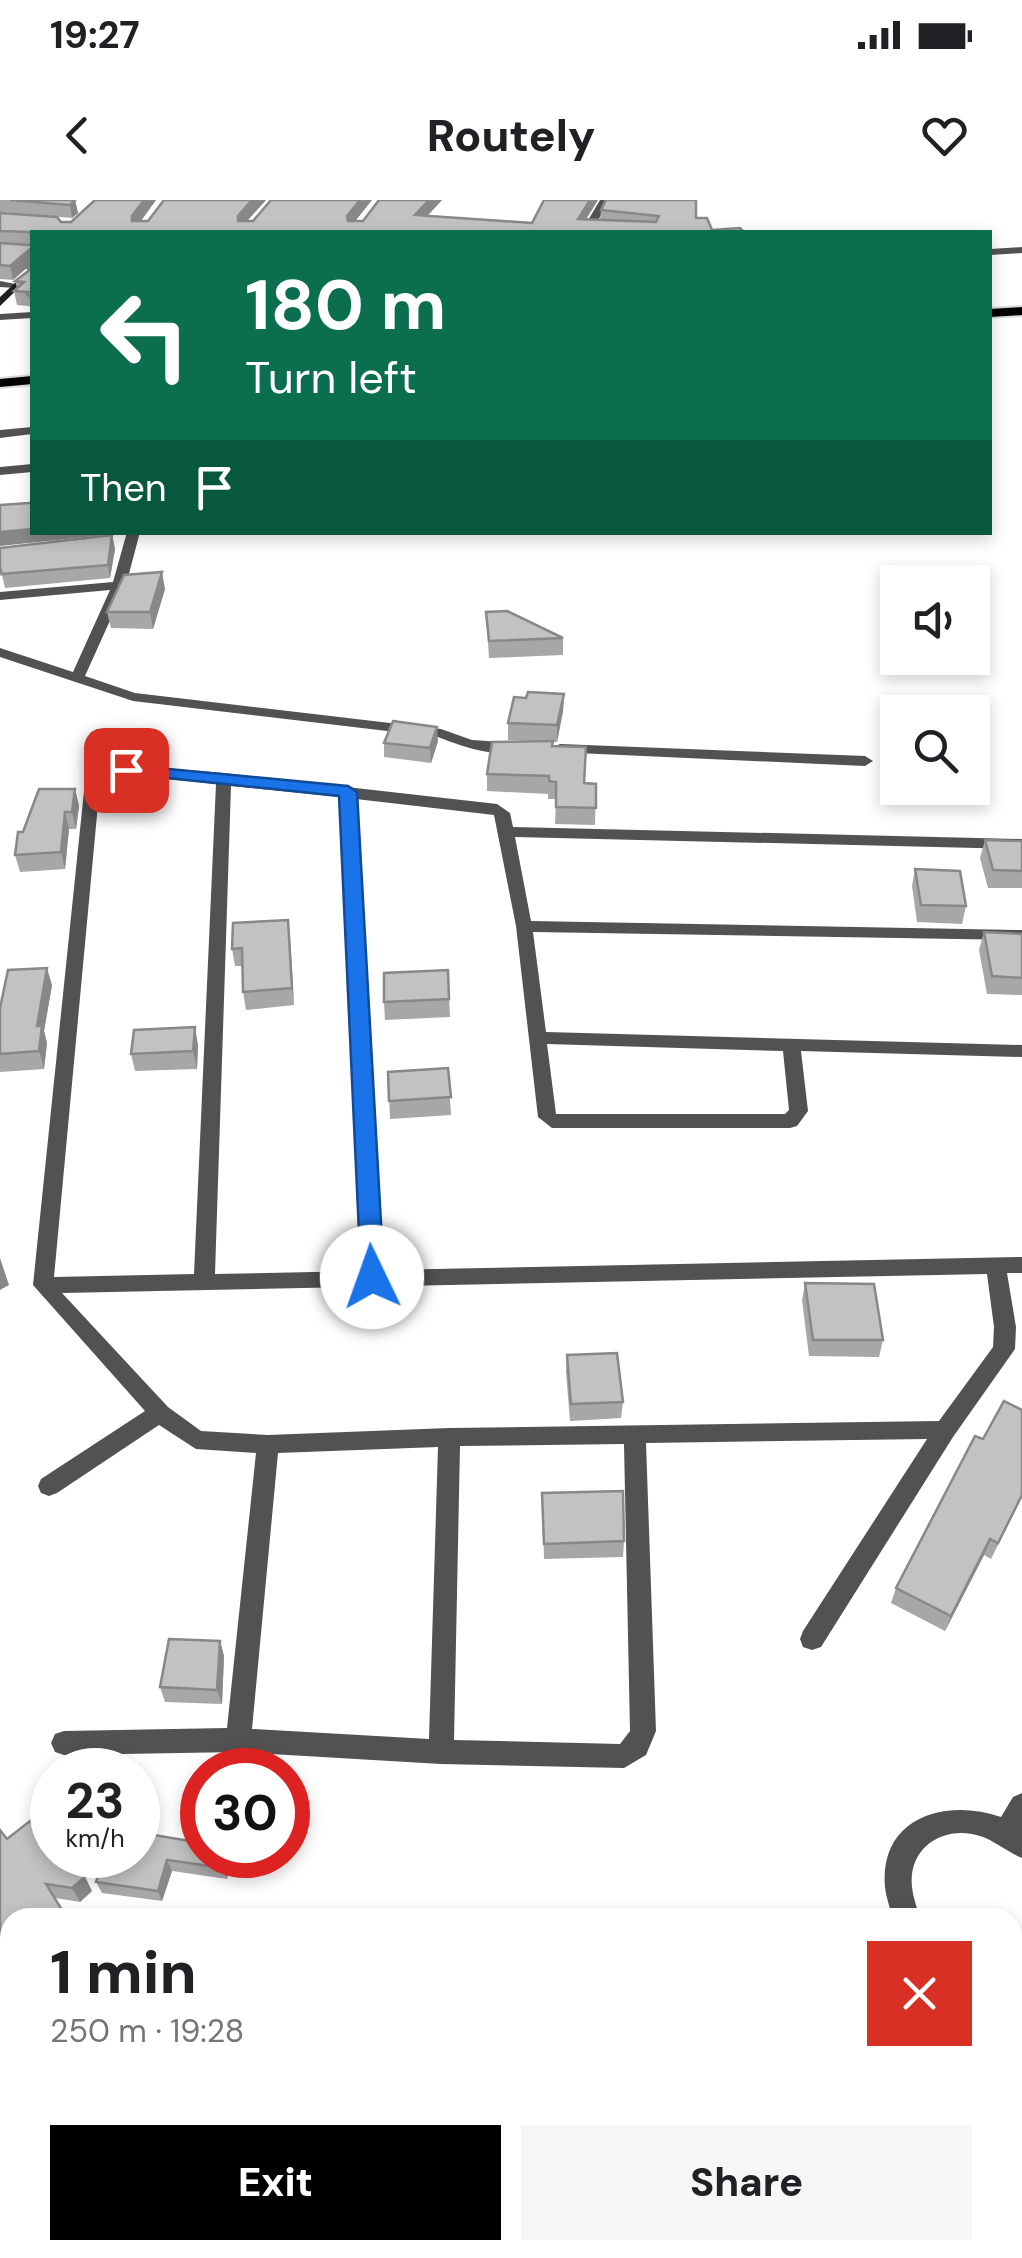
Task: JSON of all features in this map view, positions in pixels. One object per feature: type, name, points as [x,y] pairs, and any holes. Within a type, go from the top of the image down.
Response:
[{"type":"main road","points":[[992,313],[1022,311]]},
{"type":"main road","points":[[0,383],[30,380]]},
{"type":"street","points":[[588,230],[605,200]]},
{"type":"street","points":[[992,252],[1022,250]]},
{"type":"street","points":[[0,303],[30,273]]},
{"type":"street","points":[[0,284],[16,285]]},
{"type":"street","points":[[0,317],[30,314]]},
{"type":"street","points":[[0,434],[30,431]]},
{"type":"street","points":[[0,471],[30,468]]},
{"type":"street","points":[[76,680],[119,585],[133,536],[113,541]]},
{"type":"street","points":[[0,596],[119,585]]},
{"type":"street","points":[[0,652],[132,698],[442,733],[484,746],[864,761]]},
{"type":"street","points":[[97,733],[44,1284],[160,1414],[196,1440],[268,1444],[449,1437],[945,1430]]},
{"type":"street","points":[[94,767],[488,806],[502,813],[524,926],[547,1117],[560,1123],[790,1121],[799,1111],[791,1044]]},
{"type":"street","points":[[204,1281],[224,778]]},
{"type":"street","points":[[348,792],[372,1277]]},
{"type":"street","points":[[504,832],[1022,844]]},
{"type":"street","points":[[524,926],[1022,935]]},
{"type":"street","points":[[539,1038],[1022,1051]]},
{"type":"street","points":[[812,1639],[945,1430],[1004,1348],[1005,1327],[996,1265]]},
{"type":"street","points":[[44,1284],[1022,1265]]},
{"type":"street","points":[[49,1486],[160,1414]]},
{"type":"street","points":[[64,1743],[238,1740],[441,1752],[624,1756],[637,1746],[643,1731],[636,1436]]},
{"type":"street","points":[[441,1752],[449,1437]]},
{"type":"street","points":[[238,1740],[268,1444]]},
{"type":"street","points":[[904,1908],[898,1890],[899,1867],[907,1846],[921,1830],[940,1820],[962,1817],[985,1821],[1014,1838],[1022,1806]]},
{"type":"building","points":[[10,200],[75,200],[70,205]]},
{"type":"building","points":[[95,200],[144,200],[132,221],[148,221],[164,200],[252,200],[238,221],[253,221],[271,200],[360,200],[347,216],[348,221],[363,221],[379,200],[429,200],[415,215],[532,223],[544,200],[590,200],[578,219],[656,222],[659,216],[601,210],[606,200],[696,200],[696,218],[707,218],[712,230],[30,232],[0,231],[0,213],[57,217],[61,222],[71,222]]},
{"type":"building","points":[[0,243],[29,245],[30,253],[29,250],[10,266],[0,265]]},
{"type":"building","points":[[30,270],[30,296],[29,292],[14,291],[24,282],[15,281]]},
{"type":"building","points":[[30,502],[30,529],[0,532],[0,505]]},
{"type":"building","points":[[112,535],[108,565],[2,574],[0,568],[0,548]]},
{"type":"building","points":[[162,572],[150,612],[107,612],[124,575]]},
{"type":"building","points":[[507,611],[563,638],[489,641],[486,612]]},
{"type":"building","points":[[528,692],[564,694],[557,725],[508,723],[514,697],[526,698]]},
{"type":"building","points":[[393,721],[437,727],[430,748],[384,743]]},
{"type":"building","points":[[553,741],[552,746],[586,747],[584,783],[596,784],[596,808],[556,807],[556,782],[549,781],[549,776],[487,774],[492,742]]},
{"type":"building","points":[[39,789],[75,789],[72,812],[65,812],[61,852],[15,855],[18,832],[23,832]]},
{"type":"building","points":[[985,840],[1022,841],[1022,871],[993,870]]},
{"type":"building","points":[[915,869],[960,871],[966,906],[921,905]]},
{"type":"building","points":[[288,920],[292,988],[243,992],[242,948],[232,949],[233,923]]},
{"type":"building","points":[[984,932],[1022,934],[1022,978],[992,976]]},
{"type":"building","points":[[47,968],[37,1026],[42,1026],[39,1051],[0,1054],[0,1008],[8,970]]},
{"type":"building","points":[[448,970],[449,999],[384,1002],[384,973]]},
{"type":"building","points":[[195,1027],[193,1051],[131,1054],[134,1030]]},
{"type":"building","points":[[448,1068],[451,1097],[389,1101],[388,1072]]},
{"type":"building","points":[[805,1283],[874,1284],[883,1340],[813,1340]]},
{"type":"building","points":[[617,1353],[623,1402],[571,1404],[567,1355]]},
{"type":"building","points":[[1004,1401],[1022,1410],[1022,1495],[998,1543],[990,1539],[951,1616],[896,1588],[975,1436],[983,1439]]},
{"type":"building","points":[[623,1491],[624,1541],[544,1544],[542,1493]]},
{"type":"building","points":[[169,1639],[220,1641],[217,1690],[160,1687]]},
{"type":"building","points":[[30,1821],[30,1878],[84,1878],[72,1888],[46,1884],[61,1908],[0,1908],[0,1830],[7,1839]]},
{"type":"building","points":[[160,1836],[180,1839],[180,1862],[167,1860],[158,1891],[96,1882],[97,1878],[160,1878]]},
{"type":"route","points":[[126,770],[348,792],[372,1277]]}]
